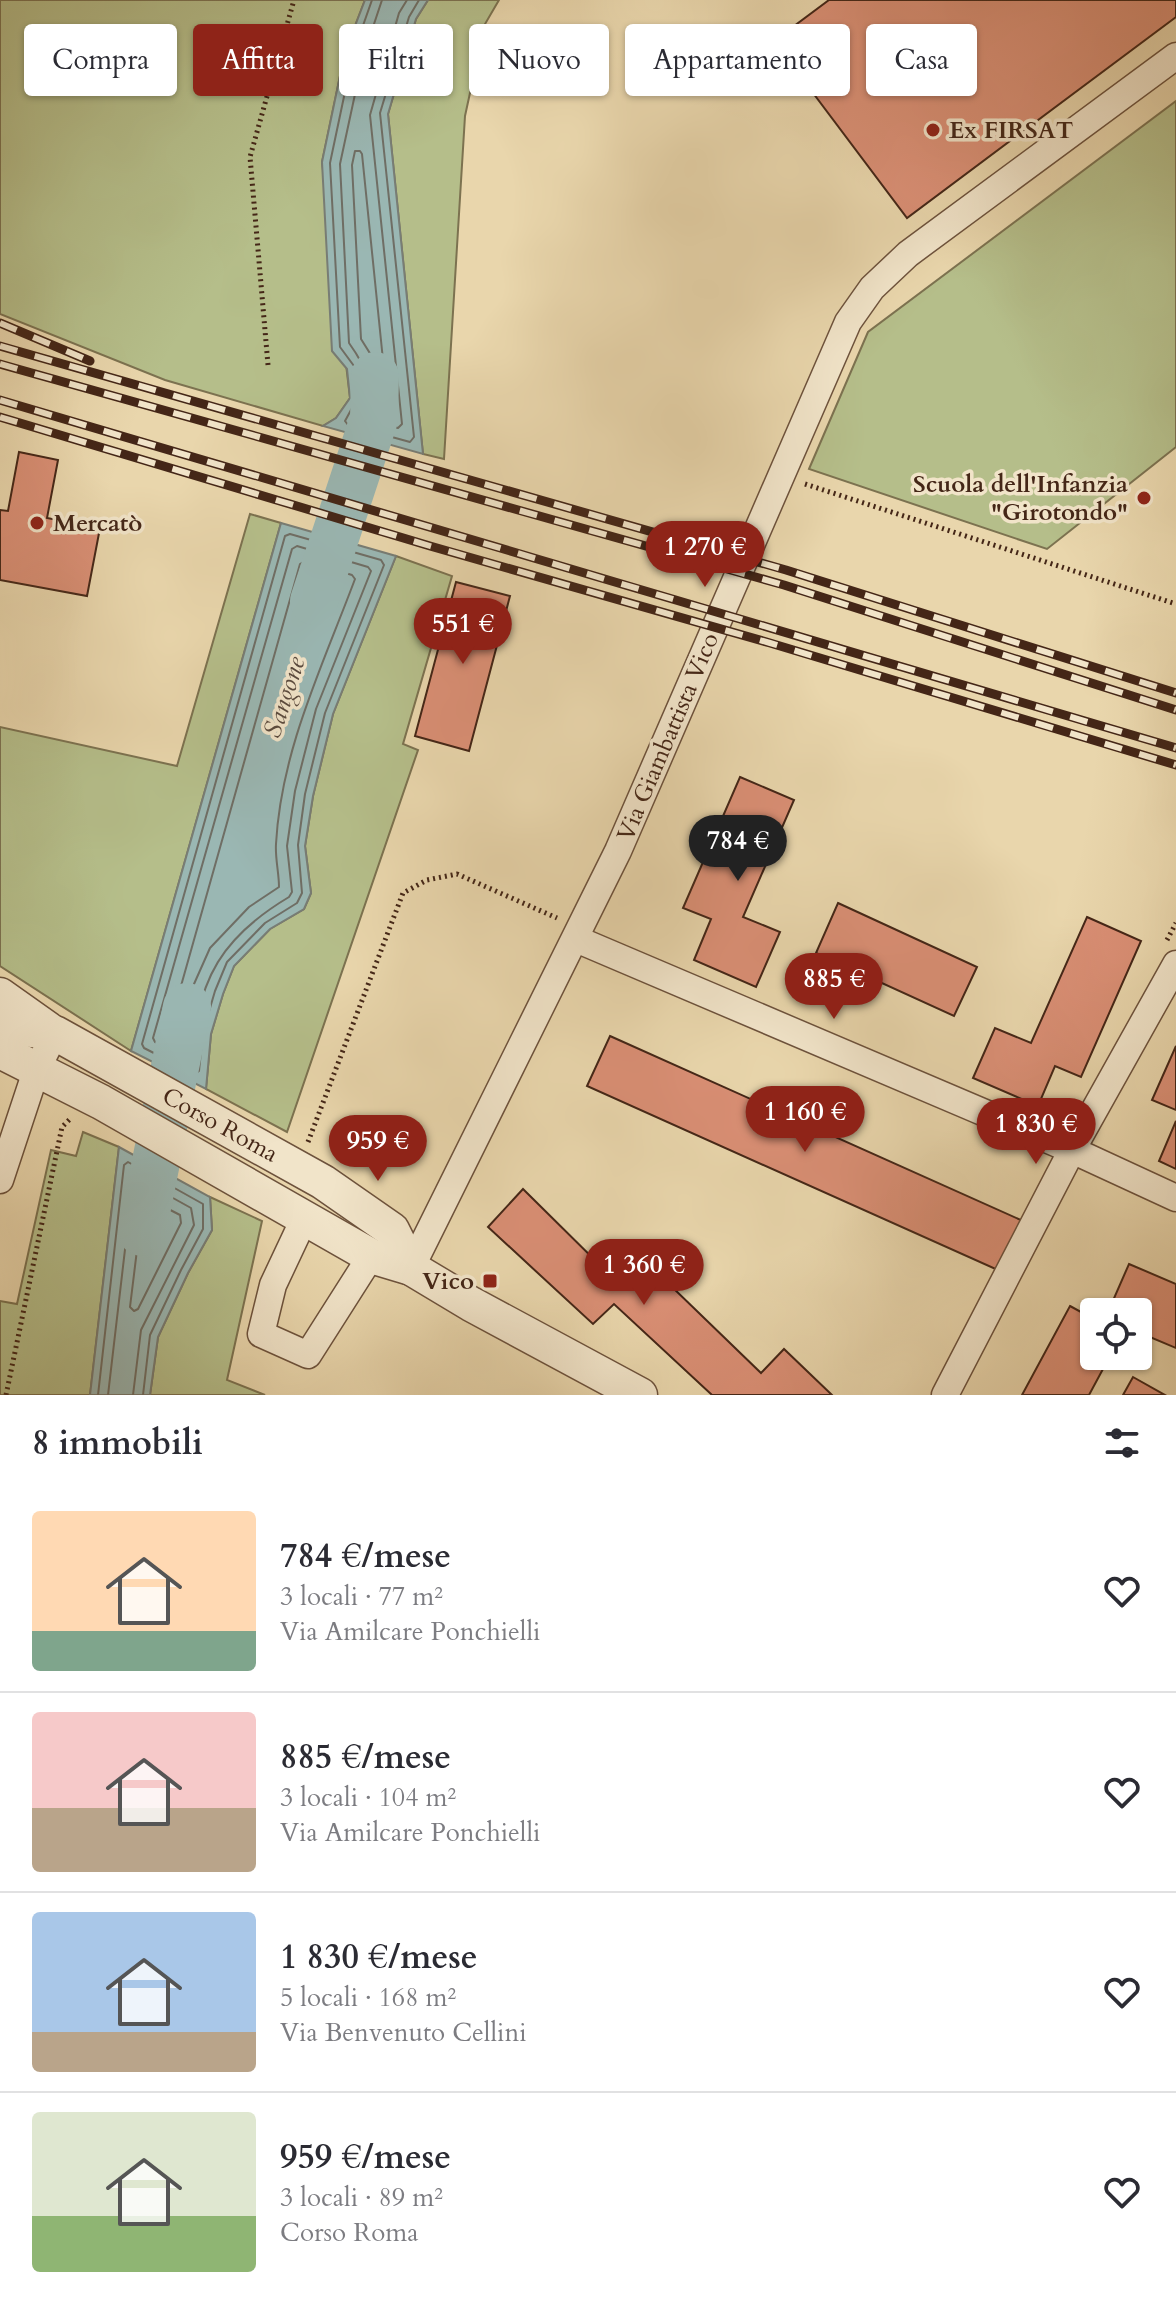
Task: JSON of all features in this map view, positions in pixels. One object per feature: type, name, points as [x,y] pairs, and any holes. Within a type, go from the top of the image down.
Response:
[{"type":"street","name":"Via Giambattista Vico","points":[[411,1268],[568,929],[618,851],[848,322],[872,288],[908,254],[1176,56]]},
{"type":"street","points":[[568,929],[1176,1198]]},
{"type":"street","points":[[945,1395],[1169,957]]},
{"type":"street","points":[[0,995],[55,1033],[36,1071],[0,1180]]},
{"type":"street","name":"Corso Roma","points":[[0,1026],[55,1033],[273,1153],[364,1208],[392,1230],[411,1268]]},
{"type":"street","name":"Corso Roma","points":[[0,1051],[36,1071],[91,1109],[225,1174],[371,1256],[411,1268],[640,1395]]},
{"type":"street","points":[[36,1071],[61,1058],[87,1064],[113,1076],[133,1077]]},
{"type":"street","points":[[305,1217],[273,1285],[261,1334],[308,1355],[371,1256]]},
{"type":"path","points":[[268,365],[250,157],[294,0]]},
{"type":"path","points":[[781,477],[1176,604]]},
{"type":"path","points":[[312,1135],[403,893],[427,880],[457,874],[568,929]]},
{"type":"path","points":[[1169,957],[1176,923]]},
{"type":"path","points":[[6,1395],[62,1127],[69,1119],[91,1109]]},
{"type":"green space","points":[[0,0],[365,0],[356,24],[339,24],[339,81],[322,162],[350,398],[336,418],[323,426],[165,380],[0,314]]},
{"type":"green space","points":[[428,0],[499,0],[485,24],[469,24],[469,96],[465,116],[444,459],[423,454],[388,114],[393,96],[453,96],[453,24],[415,24]]},
{"type":"green space","points":[[1176,101],[1176,447],[1047,549],[809,469],[868,332]]},
{"type":"green space","points":[[250,514],[281,523],[131,1051],[0,966],[0,727],[177,766]]},
{"type":"green space","points":[[396,556],[452,576],[403,744],[418,750],[287,1132],[206,1089],[211,1034],[234,966],[270,929],[304,909],[311,893],[305,846],[313,796],[333,714]]},
{"type":"green space","points":[[83,1132],[119,1147],[90,1395],[0,1395],[0,1301],[17,1304],[51,1150],[76,1156]]},
{"type":"green space","points":[[210,1197],[262,1221],[227,1380],[265,1395],[150,1395],[158,1337],[212,1230]]},
{"type":"water","points":[[365,0],[428,0],[415,24],[356,24]]},
{"type":"water","points":[[339,81],[339,96],[393,96],[388,114],[423,454],[323,426],[336,418],[350,398],[347,369],[332,351],[322,162]]},
{"type":"water","points":[[281,523],[396,556],[333,714],[313,796],[305,846],[311,893],[304,909],[270,929],[234,966],[211,1034],[206,1089],[131,1051]]},
{"type":"water","points":[[119,1147],[210,1197],[212,1230],[158,1337],[150,1395],[90,1395]]},
{"type":"building","name":"Ex FIRSAT","points":[[829,0],[1176,0],[1176,17],[907,218],[815,96],[850,96],[850,24],[797,24]]},
{"type":"building","name":"Mercatò","points":[[19,452],[58,460],[47,518],[100,528],[87,596],[0,580],[0,510],[8,511]]},
{"type":"building","points":[[456,582],[510,596],[469,751],[415,736]]},
{"type":"building","points":[[740,777],[794,800],[743,917],[780,932],[756,987],[694,960],[711,919],[683,908]]},
{"type":"building","points":[[838,903],[977,967],[954,1016],[816,953]]},
{"type":"building","points":[[1087,917],[1141,941],[1081,1077],[1055,1066],[1038,1106],[973,1078],[995,1028],[1031,1043]]},
{"type":"building","points":[[610,1036],[1023,1221],[1000,1271],[587,1086]]},
{"type":"building","points":[[1176,1046],[1176,1110],[1152,1100]]},
{"type":"building","points":[[1176,1121],[1176,1169],[1159,1161]]},
{"type":"building","points":[[523,1189],[615,1280],[639,1255],[761,1373],[784,1349],[832,1395],[712,1395],[614,1304],[593,1324],[488,1227]]},
{"type":"building","points":[[1129,1264],[1176,1284],[1176,1348],[1152,1338],[1152,1298],[1114,1298]]},
{"type":"building","points":[[1070,1306],[1080,1311],[1080,1370],[1102,1370],[1089,1395],[1022,1395]]},
{"type":"building","points":[[1133,1377],[1165,1395],[1123,1395]]},
{"type":"waterway","name":"Sangone","points":[[314,601],[374,419],[375,376]]},
{"type":"waterway","name":"Sangone","points":[[142,1232],[187,1007]]},
{"type":"railway","points":[[0,323],[90,361]]},
{"type":"railway","points":[[0,346],[786,570],[1176,693]]},
{"type":"railway","points":[[0,364],[784,585],[1176,710]]},
{"type":"railway","points":[[0,400],[1176,748]]},
{"type":"railway","points":[[0,417],[1176,765]]},
{"type":"place","name":"Ex FIRSAT","points":[[933,130]]},
{"type":"place","name":"Scuola dell'Infanzia \"Girotondo\"","points":[[1144,498]]},
{"type":"place","name":"Mercatò","points":[[37,523]]},
{"type":"place","name":"Vico","points":[[490,1281]]}]
